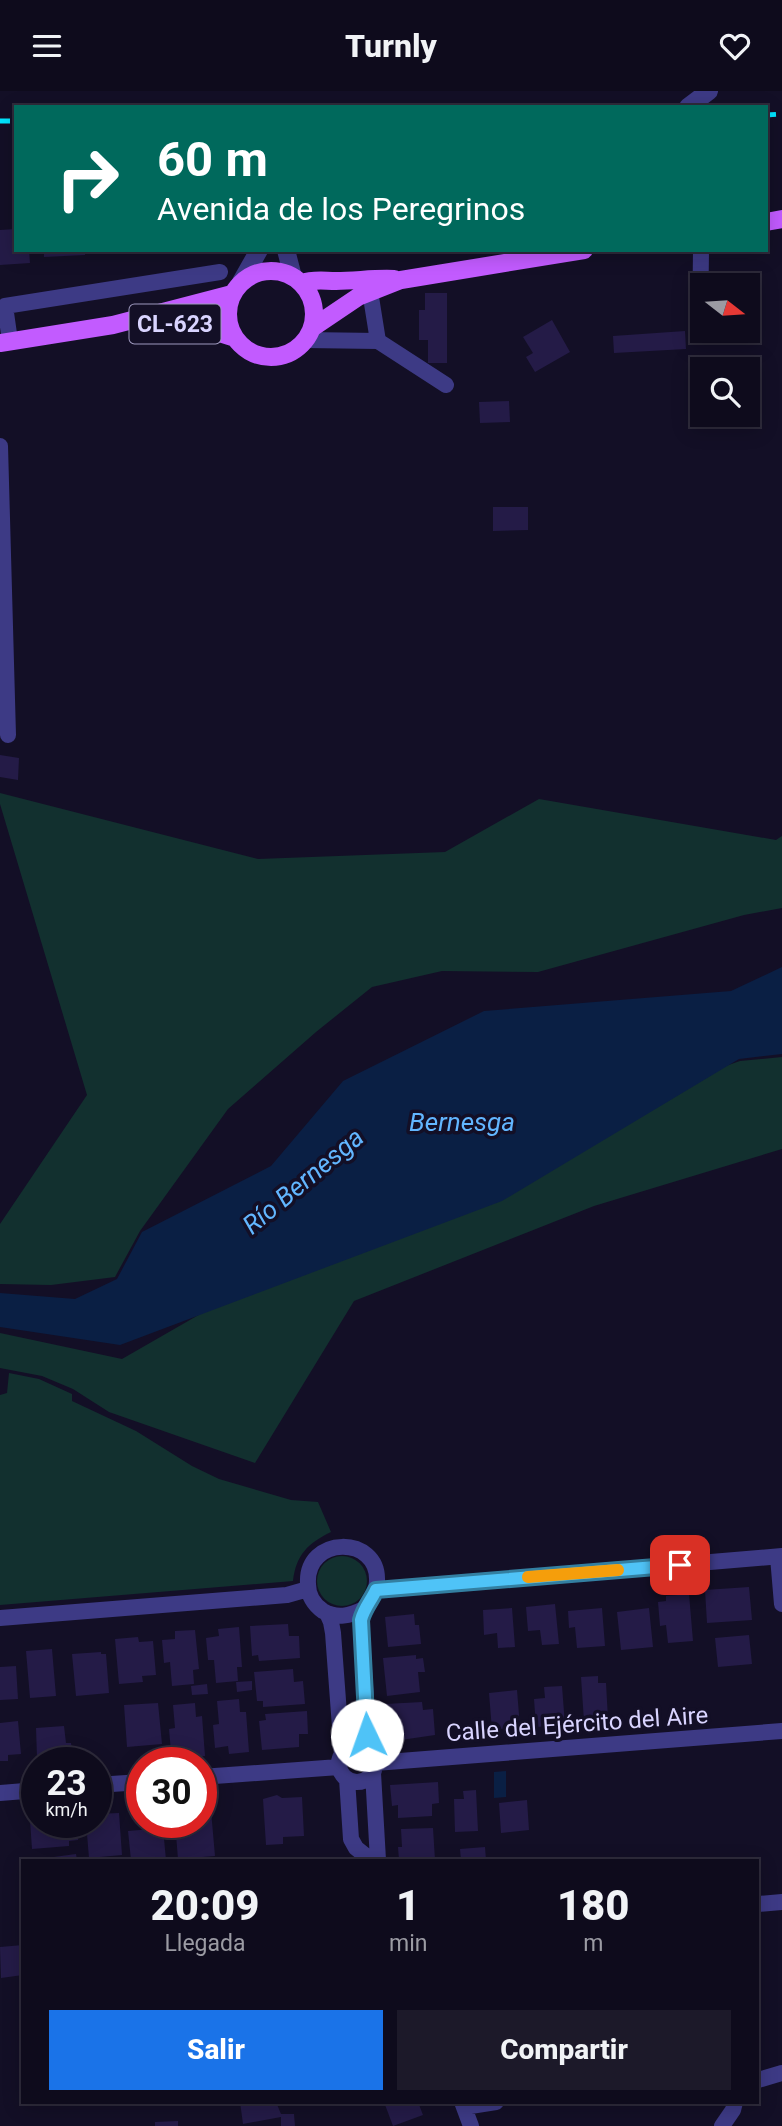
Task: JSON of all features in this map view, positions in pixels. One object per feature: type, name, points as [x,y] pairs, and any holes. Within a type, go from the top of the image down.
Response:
[{"type":"main road","name":"CL-623","points":[[113,325],[197,326],[235,338],[254,354],[279,356],[290,352],[309,334],[370,291],[401,280],[571,252]]},
{"type":"main road","name":"CL-623","points":[[5,342],[113,325],[237,288],[257,272],[285,273],[297,280],[401,280]]},
{"type":"main road","points":[[297,280],[312,299],[314,317],[309,334]]},
{"type":"main road","name":"CL-623","points":[[235,338],[227,315],[237,288]]},
{"type":"street","points":[[237,288],[258,252]]},
{"type":"street","points":[[287,252],[297,280]]},
{"type":"street","points":[[701,252],[701,273]]},
{"type":"street","points":[[5,342],[5,306],[220,272]]},
{"type":"street","points":[[370,291],[378,341]]},
{"type":"street","points":[[309,334],[378,341],[446,385]]},
{"type":"street","points":[[0,446],[8,735]]},
{"type":"street","points":[[330,1548],[356,1548],[374,1565],[376,1590],[372,1601],[364,1609],[352,1615],[339,1616],[318,1607],[308,1589],[307,1576],[311,1564],[319,1554],[330,1548]]},
{"type":"street","points":[[376,1590],[780,1557],[782,1604]]},
{"type":"street","points":[[0,1618],[287,1595],[308,1589]]},
{"type":"street","points":[[364,1609],[360,1631],[378,1859]]},
{"type":"street","points":[[327,1613],[333,1633],[351,1839],[356,1848],[370,1859]]},
{"type":"street","name":"Calle del Ejército del Aire","points":[[372,1762],[782,1731]]},
{"type":"street","points":[[351,1746],[363,1747],[372,1762],[369,1778],[358,1782],[343,1766],[351,1746]]},
{"type":"street","points":[[217,1776],[343,1766]]},
{"type":"street","points":[[0,1793],[21,1791]]},
{"type":"street","points":[[759,1904],[782,1902]]},
{"type":"street","points":[[759,2080],[782,2073]]},
{"type":"street","points":[[722,2126],[734,2104]]},
{"type":"street","points":[[463,2105],[471,2126]]},
{"type":"green space","points":[[0,793],[258,859],[445,852],[539,799],[776,840],[782,836],[782,908],[744,915],[538,972],[442,971],[372,987],[228,1109],[140,1231],[115,1277],[51,1285],[0,1284],[0,1224],[87,1095],[0,804]]},
{"type":"green space","points":[[782,1057],[782,1149],[594,1206],[354,1301],[255,1463],[109,1412],[73,1389],[42,1376],[0,1368],[0,1333],[122,1359],[487,1149],[740,1061]]},
{"type":"green space","points":[[9,1373],[39,1379],[72,1394],[72,1401],[136,1431],[192,1466],[219,1479],[291,1500],[318,1502],[331,1532],[304,1551],[293,1581],[0,1605],[0,1395],[7,1393]]},
{"type":"green space","points":[[332,1557],[352,1557],[366,1571],[366,1591],[352,1605],[332,1605],[318,1591],[318,1571]]},
{"type":"water","name":"Bernesga","points":[[782,967],[782,1054],[739,1059],[502,1201],[120,1345],[0,1327],[0,1293],[75,1299],[117,1279],[142,1232],[271,1166],[343,1081],[484,1011],[731,991]]},
{"type":"water","points":[[506,1771],[506,1797],[494,1798],[494,1772]]},
{"type":"building","points":[[14,229],[14,252],[29,252],[30,263],[0,265],[0,230]]},
{"type":"building","points":[[44,252],[85,252],[85,255],[44,257]]},
{"type":"building","points":[[425,293],[447,293],[447,363],[428,363],[428,340],[419,340],[419,310],[425,310]]},
{"type":"building","points":[[552,320],[570,352],[535,372],[526,357],[533,353],[523,337]]},
{"type":"building","points":[[685,331],[686,349],[614,353],[613,336]]},
{"type":"building","points":[[509,401],[510,422],[480,423],[479,402]]},
{"type":"building","points":[[493,507],[528,507],[528,530],[493,531]]},
{"type":"building","points":[[0,755],[19,758],[18,780],[0,777]]},
{"type":"building","points":[[749,1587],[752,1620],[707,1623],[705,1590]]},
{"type":"building","points":[[689,1594],[693,1641],[668,1643],[666,1625],[660,1626],[658,1602],[666,1601],[666,1596]]},
{"type":"building","points":[[555,1604],[559,1644],[542,1645],[540,1630],[528,1631],[526,1607]]},
{"type":"building","points":[[512,1608],[515,1647],[498,1648],[497,1633],[484,1635],[483,1610]]},
{"type":"building","points":[[602,1608],[605,1646],[577,1648],[575,1627],[569,1628],[568,1611]]},
{"type":"building","points":[[649,1608],[653,1647],[621,1650],[617,1612]]},
{"type":"building","points":[[414,1614],[415,1625],[419,1625],[421,1644],[388,1647],[385,1617]]},
{"type":"building","points":[[288,1624],[289,1636],[299,1636],[300,1658],[259,1661],[258,1655],[252,1656],[250,1626]]},
{"type":"building","points":[[239,1627],[242,1667],[237,1667],[238,1681],[216,1683],[214,1660],[208,1660],[206,1638],[219,1636],[218,1629]]},
{"type":"building","points":[[195,1630],[199,1669],[193,1670],[194,1684],[172,1686],[170,1662],[164,1663],[162,1640],[175,1639],[175,1631]]},
{"type":"building","points":[[749,1635],[752,1664],[718,1667],[715,1638]]},
{"type":"building","points":[[138,1637],[139,1642],[153,1641],[156,1675],[142,1676],[143,1682],[119,1684],[115,1639]]},
{"type":"building","points":[[52,1649],[56,1696],[30,1698],[26,1651]]},
{"type":"building","points":[[72,1654],[106,1654],[109,1693],[76,1696]]},
{"type":"building","points":[[416,1655],[416,1659],[423,1658],[425,1672],[418,1672],[420,1692],[387,1696],[383,1658]]},
{"type":"building","points":[[16,1666],[18,1699],[0,1700],[0,1667]]},
{"type":"building","points":[[293,1669],[294,1682],[303,1681],[305,1704],[263,1707],[263,1701],[257,1701],[254,1672]]},
{"type":"building","points":[[598,1676],[598,1683],[606,1683],[608,1719],[584,1721],[581,1677]]},
{"type":"building","points":[[252,1681],[252,1690],[237,1692],[236,1682]]},
{"type":"building","points":[[207,1684],[208,1694],[192,1695],[191,1686]]},
{"type":"building","points":[[562,1686],[565,1725],[536,1727],[534,1699],[545,1698],[544,1687]]},
{"type":"building","points":[[517,1690],[520,1727],[492,1730],[489,1693]]},
{"type":"building","points":[[239,1699],[240,1712],[246,1712],[249,1752],[229,1754],[228,1746],[215,1747],[213,1725],[219,1724],[217,1701]]},
{"type":"building","points":[[422,1702],[423,1710],[433,1709],[435,1735],[394,1741],[393,1728],[386,1728],[385,1704]]},
{"type":"building","points":[[158,1703],[162,1744],[127,1747],[124,1705]]},
{"type":"building","points":[[195,1703],[196,1717],[202,1716],[204,1747],[171,1747],[169,1729],[175,1728],[173,1705]]},
{"type":"building","points":[[307,1711],[308,1734],[299,1734],[299,1747],[262,1750],[259,1721],[266,1720],[265,1714]]},
{"type":"building","points":[[18,1721],[21,1754],[8,1755],[8,1761],[0,1761],[0,1723]]},
{"type":"building","points":[[64,1726],[66,1743],[71,1743],[71,1747],[37,1747],[36,1728]]},
{"type":"building","points":[[438,1782],[439,1803],[432,1804],[432,1816],[398,1818],[398,1805],[392,1806],[390,1785]]},
{"type":"building","points":[[476,1790],[478,1831],[455,1832],[454,1799],[464,1799],[463,1791]]},
{"type":"building","points":[[277,1795],[282,1798],[302,1797],[304,1836],[283,1837],[283,1844],[266,1845],[263,1799]]},
{"type":"building","points":[[527,1800],[529,1830],[501,1833],[499,1803]]},
{"type":"building","points":[[112,1813],[119,1813],[122,1855],[89,1858],[87,1838],[112,1838]]},
{"type":"building","points":[[433,1828],[435,1859],[399,1859],[398,1847],[402,1847],[401,1829]]},
{"type":"building","points":[[31,1838],[78,1838],[69,1841],[69,1846],[32,1849]]},
{"type":"building","points":[[129,1838],[164,1838],[166,1859],[131,1859]]},
{"type":"building","points":[[176,1838],[213,1838],[215,1856],[178,1859]]},
{"type":"building","points":[[485,1847],[486,1859],[461,1859],[460,1849]]},
{"type":"building","points":[[76,1854],[77,1859],[39,1859]]},
{"type":"building","points":[[21,1945],[21,1975],[1,1978],[0,1947]]},
{"type":"building","points":[[240,2104],[277,2104],[281,2114],[294,2114],[295,2126],[281,2126],[281,2117],[243,2124]]},
{"type":"building","points":[[385,2104],[419,2104],[423,2115],[393,2126]]},
{"type":"building","points":[[178,2121],[178,2126],[155,2126],[155,2122]]},
{"type":"railway","points":[[768,115],[782,114]]},
{"type":"railway","points":[[0,121],[14,121]]},
{"type":"slow traffic","points":[[528,1577],[618,1570]]},
{"type":"route","points":[[367,1735],[360,1631],[364,1609],[372,1601],[376,1590],[680,1565]]},
{"type":"water label","name":"Río Bernesga","points":[[303,1181]]}]
